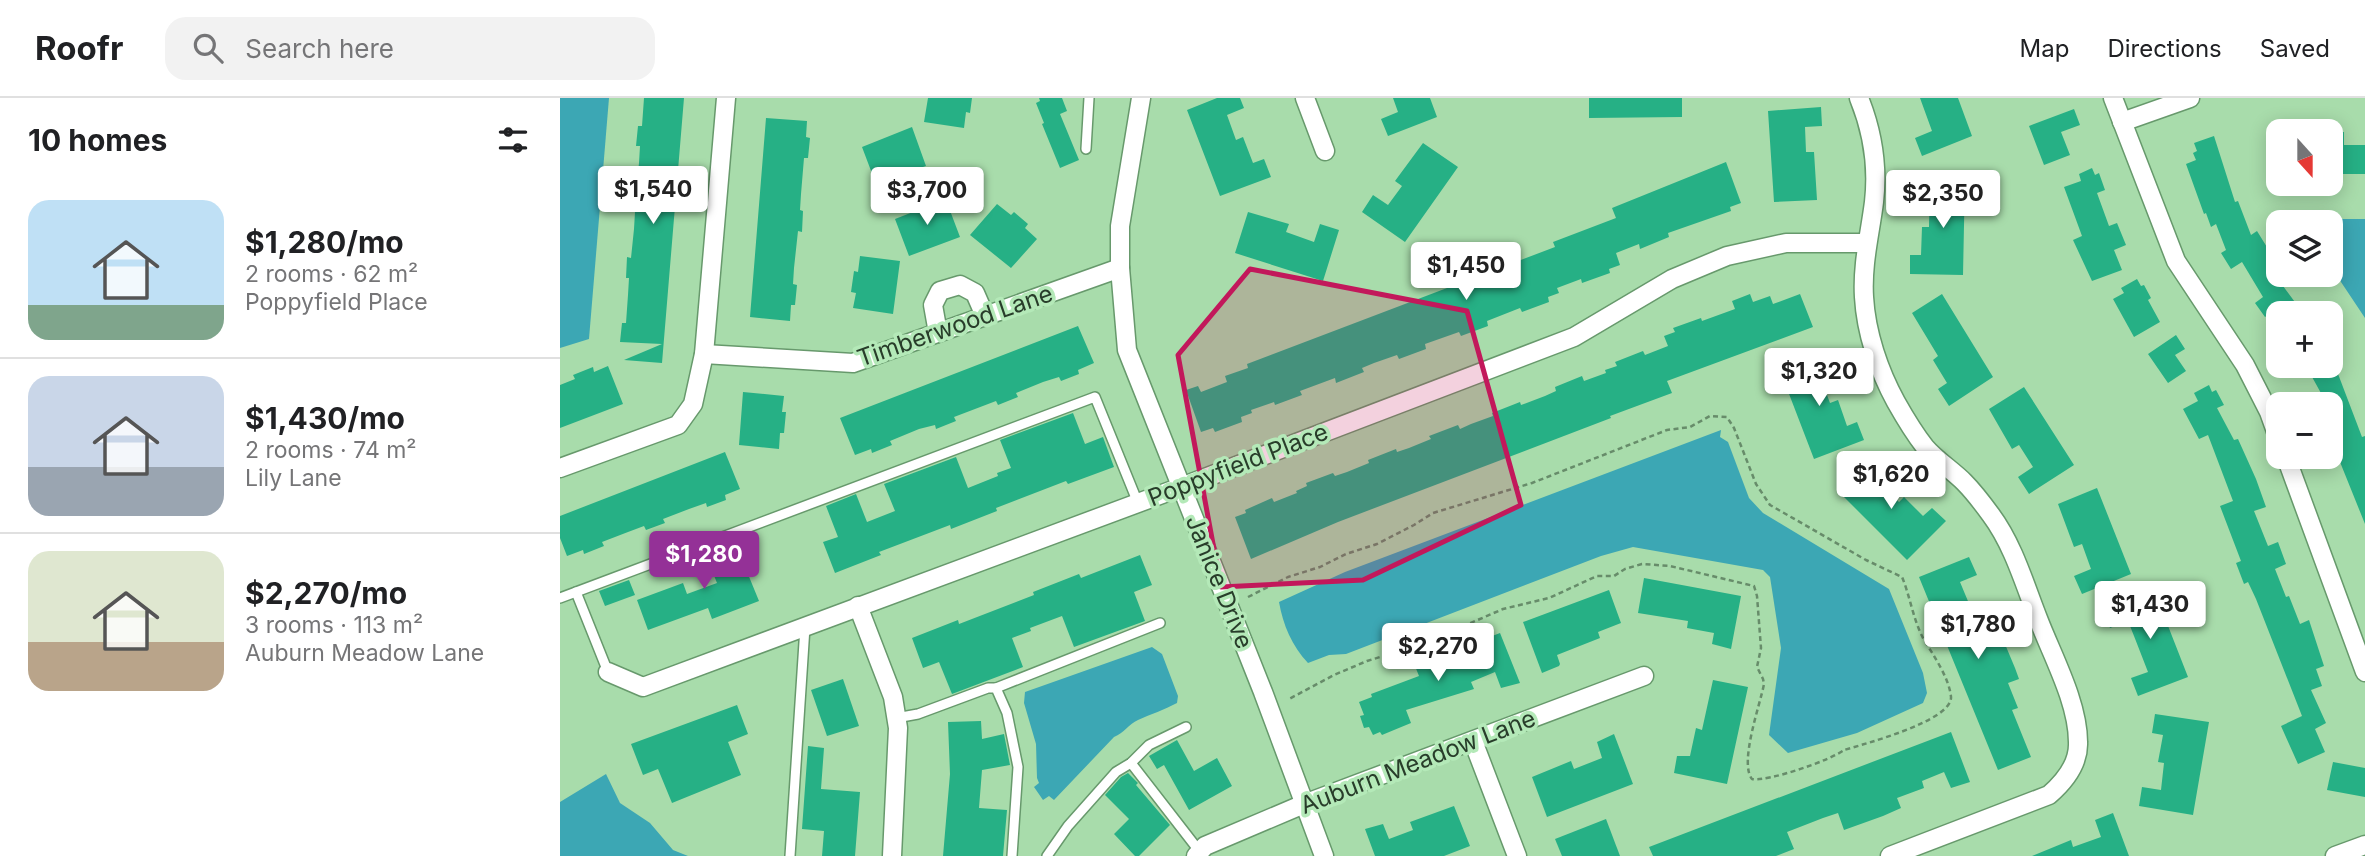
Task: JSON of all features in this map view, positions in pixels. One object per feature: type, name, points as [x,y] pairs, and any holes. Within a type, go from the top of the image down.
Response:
[{"type":"street","points":[[560,468],[678,425],[693,404],[704,354],[726,98]]},
{"type":"street","name":"Janice Drive","points":[[1141,98],[1120,226],[1120,268],[1127,350],[1263,692],[1324,856]]},
{"type":"street","points":[[1306,98],[1325,151]]},
{"type":"street","points":[[1859,98],[1871,135],[1874,167],[1874,200],[1866,243],[1864,296],[1869,331],[1886,383],[1926,448],[1966,485],[1992,516],[2008,544],[2071,704],[2078,743],[2076,759],[2067,775],[2049,795],[1890,856]]},
{"type":"street","points":[[2113,98],[2176,261],[2245,365],[2266,406]]},
{"type":"street","points":[[2122,122],[2190,98]]},
{"type":"street","name":"Poppyfield Place","points":[[608,672],[643,687],[1138,503],[1574,337],[1672,279],[1727,256],[1786,243],[1866,243]]},
{"type":"street","name":"Timberwood Lane","points":[[704,354],[853,363],[1120,268]]},
{"type":"street","points":[[938,333],[933,304],[940,291],[960,285],[975,293],[985,316]]},
{"type":"street","points":[[2290,469],[2365,672]]},
{"type":"street","points":[[858,606],[893,697],[898,728],[892,856]]},
{"type":"street","name":"Auburn Meadow Lane","points":[[1198,854],[1205,846],[1304,804],[1644,676]]},
{"type":"street","points":[[1473,741],[1517,856]]},
{"type":"street","points":[[2335,856],[2365,845]]},
{"type":"lane","points":[[1086,149],[1089,98]]},
{"type":"lane","points":[[560,598],[1095,397],[1138,503]]},
{"type":"lane","points":[[576,592],[608,672]]},
{"type":"lane","points":[[896,718],[918,714],[988,688],[996,688],[1160,623]]},
{"type":"lane","points":[[790,856],[806,625]]},
{"type":"lane","points":[[996,688],[1007,713],[1018,767],[1012,856]]},
{"type":"lane","points":[[1048,856],[1068,826],[1116,772],[1131,763],[1149,745],[1186,727]]},
{"type":"lane","points":[[1131,763],[1198,854]]},
{"type":"path","points":[[1248,597],[1288,577],[1377,544],[1433,513],[1532,483],[1667,430],[1687,428],[1710,416],[1721,415],[1732,422],[1756,484],[1770,505],[1866,560],[1902,577],[1923,636],[1951,698],[1942,713],[1926,722],[1774,777],[1752,779],[1748,773],[1748,754],[1763,684],[1757,667],[1761,648],[1758,596],[1754,586],[1729,578],[1648,563],[1634,566],[1614,576],[1597,576],[1542,600],[1503,609],[1422,644],[1367,661],[1289,699]]},
{"type":"highlighted area","points":[[1250,269],[1467,311],[1521,505],[1363,580],[1221,587],[1178,355]]},
{"type":"water","points":[[560,98],[609,98],[589,339],[560,348]]},
{"type":"water","points":[[2343,219],[2365,219],[2365,318],[2343,285]]},
{"type":"water","points":[[1721,430],[1720,437],[1728,442],[1749,498],[1763,513],[1889,589],[1923,673],[1927,693],[1923,703],[1857,733],[1788,753],[1769,735],[1781,648],[1770,577],[1763,570],[1633,547],[1601,556],[1346,654],[1329,655],[1308,663],[1289,635],[1279,602],[1345,572]]},
{"type":"water","points":[[1152,647],[1162,654],[1178,696],[1177,703],[1138,720],[1114,737],[1054,800],[1049,796],[1043,800],[1034,787],[1039,783],[1036,744],[1024,703],[1025,692]]},
{"type":"water","points":[[606,774],[620,803],[650,823],[673,850],[688,856],[560,856],[560,802]]},
{"type":"building","points":[[644,98],[684,98],[662,363],[624,360],[662,344],[620,342],[622,323],[626,323],[629,278],[626,278],[627,257],[631,258],[635,212],[631,211],[633,191],[636,192],[640,146],[636,146],[638,126],[642,126]]},
{"type":"building","points":[[928,98],[972,98],[970,113],[966,112],[964,128],[924,122]]},
{"type":"building","points":[[1039,98],[1062,98],[1067,111],[1060,114],[1079,160],[1060,168],[1042,124],[1044,123],[1036,103],[1040,101]]},
{"type":"building","points":[[1217,98],[1240,98],[1244,108],[1227,115],[1236,140],[1243,137],[1253,163],[1264,159],[1271,177],[1220,196],[1187,110]]},
{"type":"building","points":[[1393,98],[1430,98],[1437,117],[1388,136],[1381,119],[1398,112]]},
{"type":"building","points":[[1589,98],[1682,98],[1682,117],[1589,118]]},
{"type":"building","points":[[1920,98],[1958,98],[1972,136],[1922,156],[1915,138],[1932,131]]},
{"type":"building","points":[[1821,107],[1822,126],[1805,127],[1806,152],[1814,152],[1817,200],[1774,202],[1768,111]]},
{"type":"building","points":[[2074,109],[2080,125],[2061,132],[2070,155],[2044,165],[2029,126]]},
{"type":"building","points":[[766,118],[807,121],[806,137],[810,138],[808,158],[804,158],[800,210],[803,211],[802,232],[798,231],[793,284],[797,285],[790,321],[750,317]]},
{"type":"building","points":[[912,127],[926,166],[911,171],[912,175],[876,184],[862,147]]},
{"type":"building","points":[[2343,132],[2344,145],[2365,145],[2365,174],[2343,174]]},
{"type":"building","points":[[2214,136],[2235,202],[2238,201],[2251,235],[2257,231],[2266,246],[2266,287],[2284,287],[2294,301],[2266,301],[2265,317],[2255,303],[2263,297],[2242,262],[2231,269],[2221,253],[2226,250],[2216,224],[2211,227],[2206,213],[2204,214],[2186,164],[2196,160],[2193,153],[2197,151],[2194,143]]},
{"type":"building","points":[[1423,143],[1458,167],[1405,242],[1362,212],[1373,195],[1388,205],[1402,186],[1395,181]]},
{"type":"building","points":[[1726,162],[1741,203],[1730,207],[1731,211],[1668,233],[1669,237],[1640,249],[1639,244],[1616,253],[1620,265],[1609,269],[1610,273],[1582,283],[1581,279],[1557,288],[1559,293],[1548,297],[1549,302],[1522,312],[1520,308],[1487,321],[1488,326],[1461,336],[1459,332],[1425,344],[1426,349],[1399,359],[1397,355],[1374,363],[1362,368],[1364,372],[1336,383],[1335,378],[1300,391],[1302,395],[1251,410],[1252,413],[1241,417],[1242,422],[1215,432],[1213,428],[1201,432],[1186,390],[1198,386],[1201,392],[1227,382],[1225,376],[1248,368],[1247,364],[1555,247],[1553,242],[1616,218],[1612,208]]},
{"type":"building","points":[[2092,168],[2095,175],[2099,173],[2105,190],[2097,193],[2109,226],[2117,223],[2126,245],[2114,250],[2122,270],[2092,281],[2073,240],[2082,236],[2064,187],[2081,181],[2079,174]]},
{"type":"building","points":[[1930,176],[1965,176],[1963,275],[1910,274],[1910,255],[1921,255],[1922,227],[1929,227]]},
{"type":"building","points":[[946,200],[960,237],[909,256],[895,219],[913,212],[911,208],[930,201],[931,205]]},
{"type":"building","points":[[997,204],[1011,215],[1014,212],[1028,224],[1025,228],[1037,239],[1011,268],[970,235]]},
{"type":"building","points":[[1248,212],[1289,224],[1286,232],[1314,242],[1320,224],[1339,230],[1323,281],[1235,253]]},
{"type":"building","points":[[860,256],[900,261],[893,314],[853,308],[856,293],[851,292],[854,271],[858,272]]},
{"type":"building","points":[[2137,279],[2151,298],[2148,300],[2160,322],[2134,337],[2113,299],[2124,293],[2121,288]]},
{"type":"building","points":[[1750,294],[1753,302],[1770,296],[1773,304],[1800,294],[1813,327],[1667,381],[1672,393],[1338,522],[1251,559],[1235,517],[1246,513],[1245,510],[1272,498],[1274,502],[1297,493],[1296,491],[1307,486],[1306,483],[1333,473],[1335,476],[1347,472],[1396,449],[1397,452],[1409,448],[1431,439],[1429,436],[1458,425],[1460,429],[1520,402],[1521,405],[1545,396],[1556,391],[1555,387],[1582,376],[1584,381],[1606,373],[1605,370],[1617,366],[1615,362],[1643,351],[1645,355],[1668,346],[1664,336],[1675,332],[1673,328],[1735,309],[1732,301]]},
{"type":"building","points":[[1942,294],[1993,377],[1949,406],[1938,389],[1947,383],[1933,360],[1938,356],[1912,313]]},
{"type":"building","points":[[1078,326],[1094,363],[1078,370],[1079,374],[1061,381],[1059,377],[1043,382],[1016,393],[1018,397],[998,405],[996,401],[954,417],[956,421],[936,429],[935,425],[919,429],[890,441],[892,445],[872,453],[871,449],[855,455],[840,418]]},
{"type":"building","points":[[2176,335],[2185,349],[2175,355],[2186,371],[2168,383],[2148,354]]},
{"type":"building","points":[[1831,353],[1838,372],[1821,379],[1830,403],[1838,400],[1847,426],[1857,422],[1864,440],[1814,459],[1781,373]]},
{"type":"building","points":[[608,366],[623,404],[560,428],[560,385],[575,379],[573,375],[593,367],[594,372]]},
{"type":"building","points":[[2313,378],[2340,378],[2362,437],[2365,436],[2365,524],[2343,469],[2343,392],[2320,392]]},
{"type":"building","points":[[2209,385],[2212,392],[2216,390],[2224,405],[2217,408],[2234,440],[2238,439],[2256,479],[2266,507],[2254,511],[2268,546],[2278,542],[2286,564],[2275,569],[2286,597],[2289,596],[2300,624],[2309,620],[2324,666],[2316,669],[2322,686],[2311,690],[2326,723],[2315,729],[2325,752],[2298,764],[2281,726],[2302,716],[2256,599],[2248,582],[2244,584],[2236,563],[2241,561],[2220,506],[2233,501],[2208,435],[2199,439],[2183,409],[2198,401],[2194,393]]},
{"type":"building","points":[[2024,387],[2074,465],[2029,494],[2018,477],[2033,467],[2019,445],[2012,449],[1989,409]]},
{"type":"building","points":[[743,392],[784,396],[782,412],[786,412],[779,449],[739,445]]},
{"type":"building","points":[[1073,413],[1085,444],[1103,437],[1114,467],[1068,484],[1066,481],[951,529],[950,525],[879,552],[881,555],[835,573],[823,542],[838,537],[826,506],[856,494],[867,522],[895,511],[884,484],[956,457],[968,488],[1011,468],[1000,440]]},
{"type":"building","points":[[725,452],[740,489],[725,495],[726,500],[707,507],[706,503],[663,519],[665,523],[646,530],[644,526],[602,542],[604,546],[584,554],[583,550],[567,556],[560,538],[560,516]]},
{"type":"building","points":[[1879,456],[1893,471],[1880,484],[1899,502],[1904,497],[1923,516],[1932,508],[1946,521],[1907,560],[1841,494]]},
{"type":"building","points":[[2097,488],[2131,574],[2082,594],[2074,576],[2091,569],[2082,544],[2074,547],[2058,504]]},
{"type":"building","points":[[734,540],[759,601],[712,619],[708,608],[648,630],[637,600],[683,583],[687,594],[717,583],[704,551]]},
{"type":"building","points":[[1140,555],[1152,585],[1134,592],[1145,621],[1074,647],[1062,616],[1030,628],[1031,631],[1012,638],[1023,667],[952,694],[939,662],[923,668],[912,638],[958,620],[959,624],[1079,574],[1081,578]]},
{"type":"building","points":[[1969,557],[1977,575],[1960,582],[1970,606],[1976,604],[1986,629],[1997,625],[2015,668],[2019,679],[2008,683],[2018,708],[2012,710],[2031,757],[1998,770],[1919,577]]},
{"type":"building","points":[[1644,578],[1741,596],[1731,649],[1712,644],[1714,633],[1687,628],[1688,621],[1638,613]]},
{"type":"building","points":[[629,580],[635,595],[605,606],[599,591]]},
{"type":"building","points":[[1609,590],[1621,623],[1598,632],[1600,638],[1557,655],[1559,666],[1542,673],[1523,622]]},
{"type":"building","points":[[2154,590],[2188,677],[2138,696],[2131,678],[2148,672],[2128,621],[2110,628],[2103,610]]},
{"type":"building","points":[[1500,633],[1520,683],[1501,688],[1495,672],[1471,682],[1474,689],[1406,710],[1411,723],[1382,735],[1380,732],[1373,735],[1369,727],[1364,728],[1360,716],[1364,715],[1359,702],[1372,697],[1371,694],[1419,676],[1415,666]]},
{"type":"building","points":[[843,679],[859,726],[827,736],[811,690]]},
{"type":"building","points":[[1713,680],[1748,687],[1727,784],[1674,773],[1677,756],[1690,756],[1696,728],[1702,730]]},
{"type":"building","points":[[737,705],[748,734],[728,742],[741,775],[672,803],[658,769],[643,775],[631,744]]},
{"type":"building","points":[[2155,714],[2209,722],[2193,815],[2139,806],[2142,787],[2161,790],[2164,763],[2158,762],[2163,735],[2152,733]]},
{"type":"building","points":[[981,721],[982,739],[1004,734],[1010,765],[982,770],[979,808],[1007,810],[1003,856],[943,856],[950,774],[948,722]]},
{"type":"building","points":[[1951,732],[1970,782],[1951,788],[1944,772],[1922,781],[1924,788],[1897,798],[1901,808],[1883,816],[1844,830],[1838,813],[1823,818],[1787,832],[1794,849],[1776,856],[1653,856],[1649,847]]},
{"type":"building","points":[[1614,734],[1633,784],[1547,817],[1532,777],[1571,761],[1574,769],[1602,758],[1597,742]]},
{"type":"building","points":[[1177,740],[1194,771],[1217,758],[1232,786],[1189,810],[1164,765],[1157,769],[1149,756]]},
{"type":"building","points":[[808,746],[824,748],[821,789],[860,792],[855,856],[822,856],[824,831],[802,829]]},
{"type":"building","points":[[2333,762],[2365,768],[2365,797],[2327,790]]},
{"type":"building","points":[[1128,773],[1170,825],[1139,856],[1135,856],[1114,834],[1129,819],[1105,795]]},
{"type":"building","points":[[1454,806],[1470,846],[1444,856],[1375,856],[1365,829],[1383,824],[1389,839],[1413,830],[1410,822]]},
{"type":"building","points":[[2113,813],[2129,856],[2032,856],[2071,840],[2073,847],[2101,837],[2095,820]]},
{"type":"building","points":[[1606,819],[1620,856],[1562,856],[1555,839]]}]
